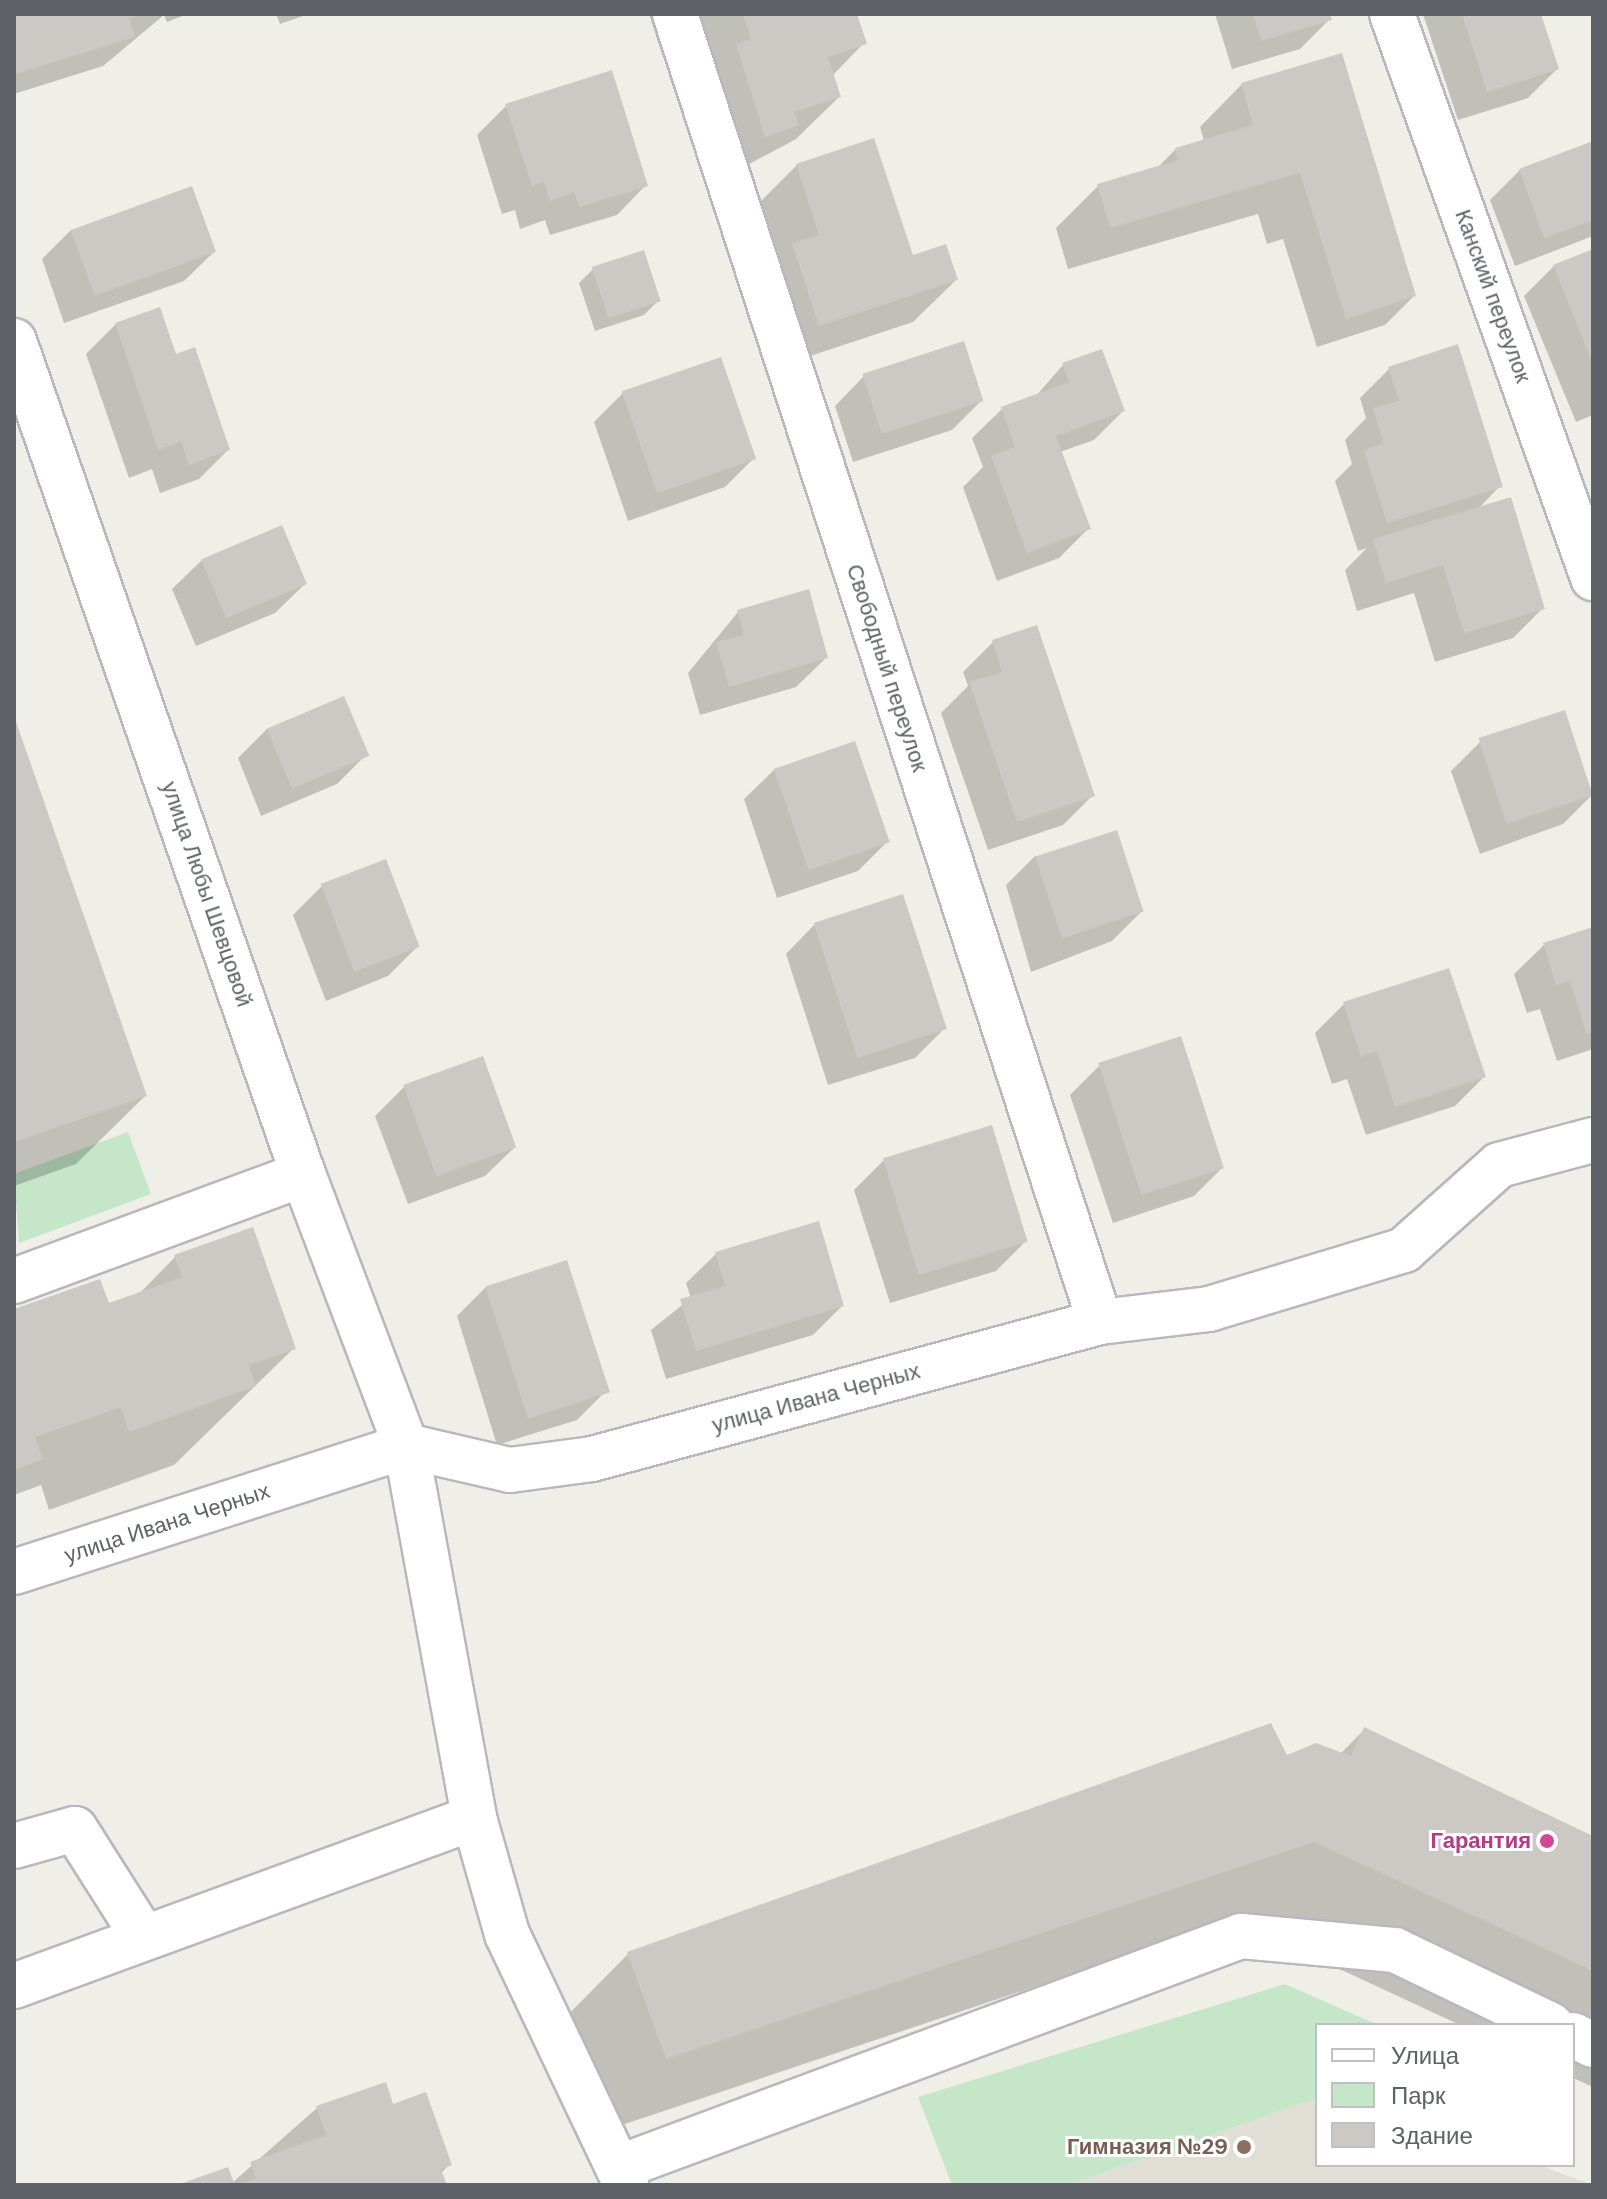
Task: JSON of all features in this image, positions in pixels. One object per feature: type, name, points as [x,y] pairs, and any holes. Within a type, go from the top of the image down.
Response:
[{"type":"street","name":"Свободный переулок","points":[[675,14],[1100,1322]]},
{"type":"street","name":"Канский переулок","points":[[1392,14],[1593,578]]},
{"type":"street","name":"улица Любы Шевцовой","points":[[14,341],[303,1174],[406,1446],[474,1818],[507,1934],[623,2176]]},
{"type":"street","name":"улица Ивана Черных","points":[[14,1572],[406,1446],[510,1470],[592,1459],[1100,1322],[1209,1309],[1404,1250],[1499,1165],[1593,1140]]},
{"type":"street","points":[[14,1281],[303,1174]]},
{"type":"street","points":[[14,1986],[143,1936],[474,1818]]},
{"type":"street","points":[[14,1846],[75,1829],[143,1936]]},
{"type":"street","points":[[623,2176],[1241,1936],[1395,1950],[1547,2023]]},
{"type":"street","points":[[1575,2036],[1593,2045]]},
{"type":"shaded area","name":"Гимназия №29","points":[[1315,2099],[1315,2167],[1544,2167],[1593,2185],[1068,2185]]},
{"type":"green space","points":[[128,1132],[151,1194],[19,1243],[14,1174]]},
{"type":"green space","points":[[1285,1984],[1373,2023],[1315,2023],[1315,2099],[1068,2185],[952,2185],[918,2097]]},
{"type":"building","points":[[14,14],[140,15],[129,18],[135,37],[15,74]]},
{"type":"building","points":[[743,14],[857,14],[867,44],[828,57],[841,97],[794,112],[799,125],[765,137],[736,44],[751,39]]},
{"type":"building","points":[[1253,14],[1330,14],[1332,20],[1261,41]]},
{"type":"building","points":[[1462,14],[1541,14],[1559,69],[1487,92]]},
{"type":"building","points":[[1342,53],[1416,296],[1346,319],[1300,173],[1110,228],[1097,184],[1178,160],[1175,148],[1253,125],[1241,83]]},
{"type":"building","points":[[612,70],[648,186],[579,207],[574,192],[550,201],[544,182],[532,186],[505,104]]},
{"type":"building","points":[[874,138],[913,255],[946,244],[958,280],[819,326],[792,243],[819,235],[796,164]]},
{"type":"building","points":[[1593,141],[1593,220],[1544,238],[1519,169]]},
{"type":"building","points":[[192,186],[216,252],[95,296],[71,230]]},
{"type":"building","points":[[1593,249],[1593,364],[1553,265]]},
{"type":"building","points":[[644,250],[661,301],[608,318],[592,267]]},
{"type":"building","points":[[160,307],[176,354],[195,347],[230,450],[189,465],[181,441],[158,450],[115,323]]},
{"type":"building","points":[[964,341],[983,401],[882,434],[862,374]]},
{"type":"building","points":[[1458,344],[1503,487],[1387,523],[1364,450],[1383,443],[1373,408],[1399,401],[1388,367]]},
{"type":"building","points":[[1102,349],[1125,411],[1056,436],[1091,529],[1027,553],[991,456],[1015,447],[1001,407],[1069,382],[1062,363]]},
{"type":"building","points":[[721,357],[756,459],[657,493],[622,391]]},
{"type":"building","points":[[1511,497],[1545,609],[1464,633],[1443,565],[1386,583],[1373,539]]},
{"type":"building","points":[[282,525],[307,584],[226,618],[201,559]]},
{"type":"building","points":[[809,589],[828,658],[729,687],[716,642],[744,635],[737,610]]},
{"type":"building","points":[[1037,625],[1095,796],[1017,822],[969,682],[1002,672],[992,640]]},
{"type":"building","points":[[344,696],[369,756],[292,789],[267,729]]},
{"type":"building","points":[[1565,710],[1593,796],[1506,824],[1478,738]]},
{"type":"building","points":[[14,716],[147,1096],[14,1142]]},
{"type":"building","points":[[855,741],[890,842],[809,870],[774,769]]},
{"type":"building","points":[[1117,830],[1144,912],[1062,938],[1035,857]]},
{"type":"building","points":[[386,859],[420,947],[354,972],[321,884]]},
{"type":"building","points":[[903,894],[947,1029],[857,1058],[814,923]]},
{"type":"building","points":[[1593,927],[1593,1031],[1586,1033],[1570,981],[1556,985],[1543,943]]},
{"type":"building","points":[[1449,968],[1486,1077],[1395,1107],[1377,1051],[1361,1057],[1343,1002]]},
{"type":"building","points":[[1181,1036],[1224,1168],[1141,1195],[1098,1063]]},
{"type":"building","points":[[483,1056],[516,1147],[436,1176],[403,1085]]},
{"type":"building","points":[[992,1125],[1028,1242],[919,1275],[883,1158]]},
{"type":"building","points":[[819,1221],[844,1306],[696,1351],[680,1299],[725,1286],[715,1252]]},
{"type":"building","points":[[253,1227],[296,1349],[249,1365],[256,1386],[129,1432],[121,1407],[35,1437],[43,1459],[14,1470],[14,1309],[100,1279],[109,1303],[182,1277],[174,1255]]},
{"type":"building","points":[[567,1260],[610,1392],[528,1419],[485,1287]]},
{"type":"building","points":[[1271,1723],[1287,1755],[1316,1743],[1351,1756],[1364,1727],[1593,1836],[1593,1971],[1314,1842],[666,2059],[627,1952]]},
{"type":"building","points":[[386,2082],[393,2104],[426,2092],[452,2165],[441,2169],[447,2185],[238,2185],[256,2178],[250,2162],[326,2135],[316,2106]]},
{"type":"building","points":[[228,2167],[235,2185],[177,2185]]},
{"type":"place","name":"Гарантия","points":[[1547,1841]]},
{"type":"place","name":"Гимназия №29","points":[[1244,2147]]}]
